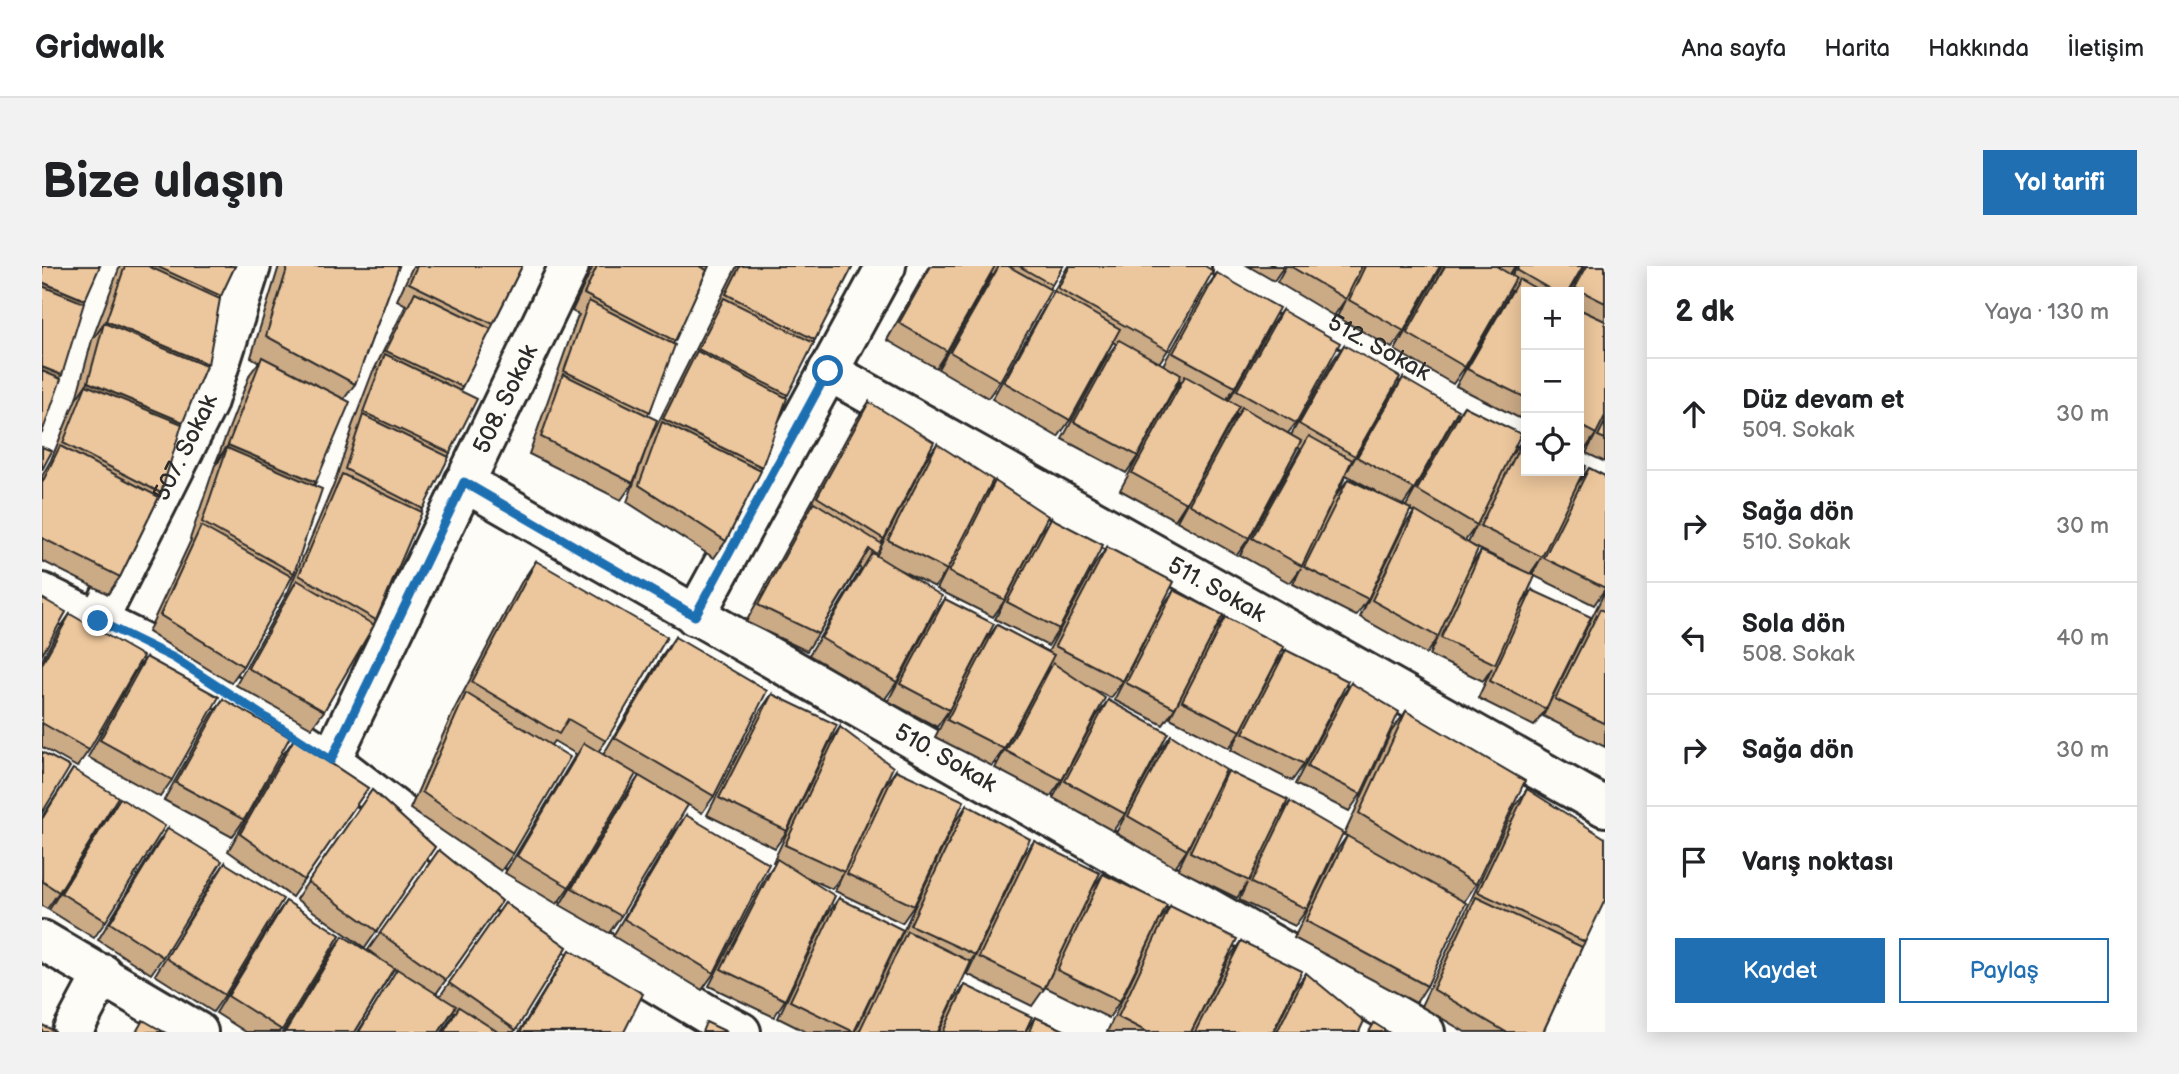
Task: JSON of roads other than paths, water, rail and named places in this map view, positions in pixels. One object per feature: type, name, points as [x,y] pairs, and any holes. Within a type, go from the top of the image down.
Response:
[{"type":"street","name":"507. Sokak","points":[[98,621],[207,404],[251,266]]},
{"type":"street","name":"508. Sokak","points":[[331,760],[569,266]]},
{"type":"street","points":[[695,616],[886,266]]},
{"type":"street","name":"512. Sokak","points":[[1232,266],[1521,425]]},
{"type":"street","name":"511. Sokak","points":[[828,371],[1605,807]]},
{"type":"street","points":[[1584,460],[1605,471]]},
{"type":"street","name":"510. Sokak","points":[[464,482],[1425,1032]]},
{"type":"street","points":[[42,593],[174,658],[331,760],[498,888],[741,1032]]},
{"type":"street","points":[[42,940],[198,1032]]},
{"type":"street","points":[[72,1032],[103,974]]}]
